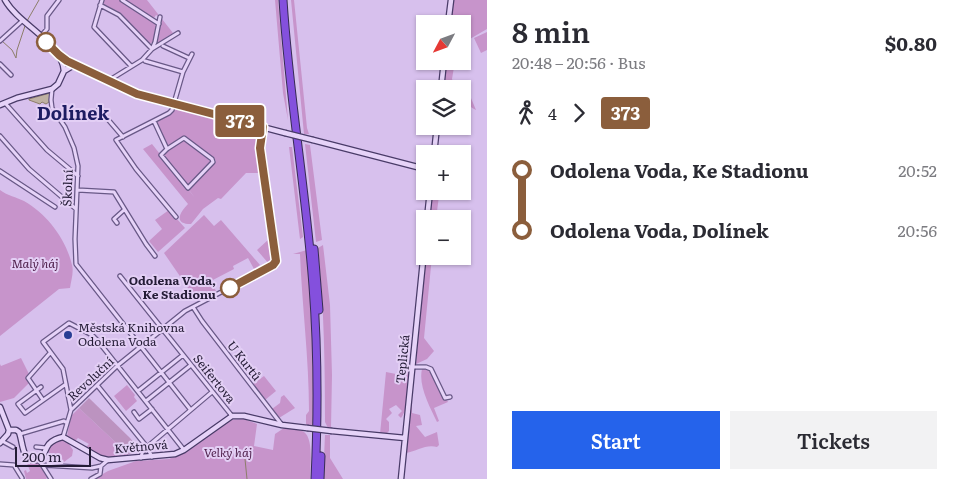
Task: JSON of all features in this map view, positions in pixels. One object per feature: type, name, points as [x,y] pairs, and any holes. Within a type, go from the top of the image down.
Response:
[{"type":"highway","points":[[283,0],[314,302],[317,373],[315,479]]},
{"type":"highway","points":[[288,0],[294,77],[318,292],[322,374],[320,479]]},
{"type":"street","points":[[5,0],[22,21],[56,50],[64,65],[64,71],[58,84],[52,89],[2,104],[47,150],[78,177]]},
{"type":"street","points":[[40,37],[47,29],[46,16],[59,0]]},
{"type":"street","points":[[102,0],[94,28],[131,66]]},
{"type":"street","points":[[122,0],[159,24]]},
{"type":"street","points":[[449,15],[451,0]]},
{"type":"street","points":[[100,5],[119,15],[152,49]]},
{"type":"street","points":[[152,49],[160,17]]},
{"type":"street","points":[[0,41],[22,21]]},
{"type":"street","points":[[108,81],[142,60],[152,49],[178,34]]},
{"type":"street","points":[[163,46],[189,58]]},
{"type":"street","points":[[176,217],[136,169],[116,140],[169,113],[192,54]]},
{"type":"street","points":[[59,55],[74,65],[137,94],[416,167]]},
{"type":"street","points":[[145,61],[184,72]]},
{"type":"street","points":[[0,64],[10,75]]},
{"type":"street","points":[[64,71],[74,65]]},
{"type":"street","name":"Školní","points":[[52,89],[52,108],[65,127],[77,156],[76,264],[140,347]]},
{"type":"street","points":[[98,109],[123,137]]},
{"type":"street","points":[[154,121],[167,149]]},
{"type":"street","name":"Revoluční","points":[[63,437],[71,410],[140,347],[185,311],[273,265],[276,261],[260,148],[263,127]]},
{"type":"street","points":[[0,136],[29,169],[76,209]]},
{"type":"street","points":[[186,138],[212,159],[213,162],[188,188],[161,155],[167,149],[186,138]]},
{"type":"street","points":[[71,142],[77,144]]},
{"type":"street","points":[[0,171],[55,207]]},
{"type":"street","points":[[78,190],[114,192],[146,244],[156,256]]},
{"type":"street","points":[[117,223],[114,219],[124,210]]},
{"type":"street","name":"Teplická","points":[[401,479],[423,265]]},
{"type":"street","name":"Seifertova","points":[[120,276],[232,416]]},
{"type":"street","name":"U Kurtů","points":[[193,307],[282,425]]},
{"type":"street","points":[[71,410],[63,369],[42,342],[69,323],[94,337],[184,450]]},
{"type":"street","points":[[140,347],[190,409]]},
{"type":"street","points":[[43,400],[28,379],[50,353]]},
{"type":"street","points":[[138,391],[183,355]]},
{"type":"street","points":[[146,402],[191,365]]},
{"type":"street","points":[[412,367],[426,367],[430,369],[445,398],[450,397]]},
{"type":"street","points":[[41,386],[18,404],[25,413],[66,384]]},
{"type":"street","points":[[97,385],[147,447],[152,458]]},
{"type":"street","points":[[141,458],[142,453],[147,447],[212,392]]},
{"type":"street","points":[[0,407],[9,430],[1,442],[13,448]]},
{"type":"street","points":[[134,412],[139,418],[152,409]]},
{"type":"street","points":[[232,416],[251,417],[282,425],[405,438]]},
{"type":"street","name":"Květnová","points":[[63,437],[108,460],[152,458],[175,454],[184,450],[232,416]]},
{"type":"street","points":[[20,434],[64,421],[67,422]]},
{"type":"street","points":[[9,430],[16,430],[20,434],[27,458],[32,460],[39,460],[53,441],[63,437]]},
{"type":"street","points":[[36,447],[46,448]]},
{"type":"street","points":[[39,460],[51,479]]},
{"type":"street","points":[[43,465],[92,468],[101,466],[108,460]]},
{"type":"street","points":[[0,464],[14,464],[22,478]]},
{"type":"street","points":[[91,479],[101,473],[101,466]]},
{"type":"green space","points":[[104,0],[119,0],[155,23],[157,26],[153,42],[149,44],[117,11],[104,5]]},
{"type":"green space","points":[[125,0],[147,0],[158,16],[156,15],[154,18]]},
{"type":"green space","points":[[275,0],[278,0],[288,120],[283,93]]},
{"type":"green space","points":[[291,0],[294,0],[309,134],[304,134]]},
{"type":"green space","points":[[452,0],[487,0],[487,29],[471,38],[471,15],[451,15]]},
{"type":"green space","points":[[162,19],[173,33],[158,43],[157,42]]},
{"type":"green space","points":[[487,32],[487,50],[481,53],[474,38]]},
{"type":"green space","points":[[445,70],[454,70],[452,80],[444,80]]},
{"type":"green space","points":[[471,98],[476,110],[471,106]]},
{"type":"green space","points":[[176,106],[259,127],[258,143],[274,259],[269,264],[257,250],[269,239],[259,173],[246,173],[221,199],[218,198],[203,209],[191,224],[180,220],[183,210],[188,204],[143,149],[152,144],[195,198],[189,190],[216,161],[185,136],[167,145],[155,122],[173,112]]},
{"type":"green space","points":[[185,139],[211,162],[188,185],[163,154]]},
{"type":"green space","points":[[305,144],[310,145],[322,240],[316,242]]},
{"type":"green space","points":[[289,147],[292,147],[303,237],[300,239]]},
{"type":"green space","name":"Malý háj","points":[[0,190],[32,206],[48,220],[65,246],[73,271],[70,288],[59,289],[0,336]]},
{"type":"green space","points":[[431,200],[438,200],[437,210],[430,210]]},
{"type":"green space","points":[[169,210],[185,228],[158,252],[149,241],[162,229],[155,220]]},
{"type":"green space","points":[[204,215],[214,226],[221,220],[260,265],[254,269],[248,258],[233,266],[234,269],[211,281],[216,291],[197,301],[164,253]]},
{"type":"green space","points":[[323,245],[330,305],[331,428],[328,428],[325,422],[324,335],[318,248]]},
{"type":"green space","points":[[307,250],[314,343],[315,426],[306,425],[306,415],[309,411],[309,391],[300,254],[293,254]]},
{"type":"green space","points":[[424,265],[431,265],[424,338],[434,351],[427,359],[416,364]]},
{"type":"green space","points":[[21,358],[32,380],[14,398],[0,402],[0,364],[1,366]]},
{"type":"green space","points":[[410,363],[404,413],[401,418],[398,415],[402,411],[396,405],[389,409],[392,413],[386,419],[389,422],[389,431],[386,434],[380,434],[386,372],[406,376]]},
{"type":"green space","points":[[422,369],[430,370],[448,402],[434,408],[439,421],[437,422],[425,396],[422,382]]},
{"type":"green space","points":[[264,376],[276,391],[265,400],[253,384]]},
{"type":"green space","points":[[127,385],[137,401],[126,411],[114,396]]},
{"type":"green space","points":[[284,395],[295,408],[279,418],[272,409],[280,403],[281,397]]},
{"type":"green space","points":[[412,400],[412,413],[420,415],[422,425],[416,426],[425,437],[437,432],[439,445],[406,453]]},
{"type":"green space","points":[[79,408],[129,457],[106,459],[85,448],[89,444],[78,438],[75,441],[67,436],[71,416]]},
{"type":"green space","name":"Velký háj","points":[[244,419],[257,424],[254,446],[273,450],[275,434],[284,428],[297,429],[304,432],[310,447],[310,479],[94,479],[108,471],[136,461],[169,459],[182,453],[231,420]]},
{"type":"green space","points":[[325,435],[330,435],[330,458],[343,479],[323,479]]},
{"type":"green space","points":[[60,439],[67,441],[73,450],[72,456],[64,462],[63,460],[61,462],[55,461],[47,450],[49,446]]},
{"type":"green space","points":[[38,462],[48,476],[46,479],[26,479],[24,471],[26,470],[27,473],[30,471],[27,463]]},
{"type":"shaded area","points":[[50,93],[49,102],[46,104],[29,100],[29,99]]},
{"type":"shaded area","points":[[89,398],[130,438],[141,452],[128,454],[79,408]]},
{"type":"waterway","points":[[27,21],[39,0]]},
{"type":"waterway","points":[[2,41],[12,50],[16,58],[25,26]]},
{"type":"waterway","points":[[244,449],[247,479]]},
{"type":"bus line","name":"373","points":[[46,42],[67,61],[137,94],[263,127],[260,148],[276,261],[273,265],[230,288]]},
{"type":"place","name":"Odolena Voda, Ke Stadionu","points":[[230,288]]},
{"type":"place","name":"Městská Knihovna Odolena Voda","points":[[68,335]]},
{"type":"district","name":"Dolínek","points":[[73,114]]}]
